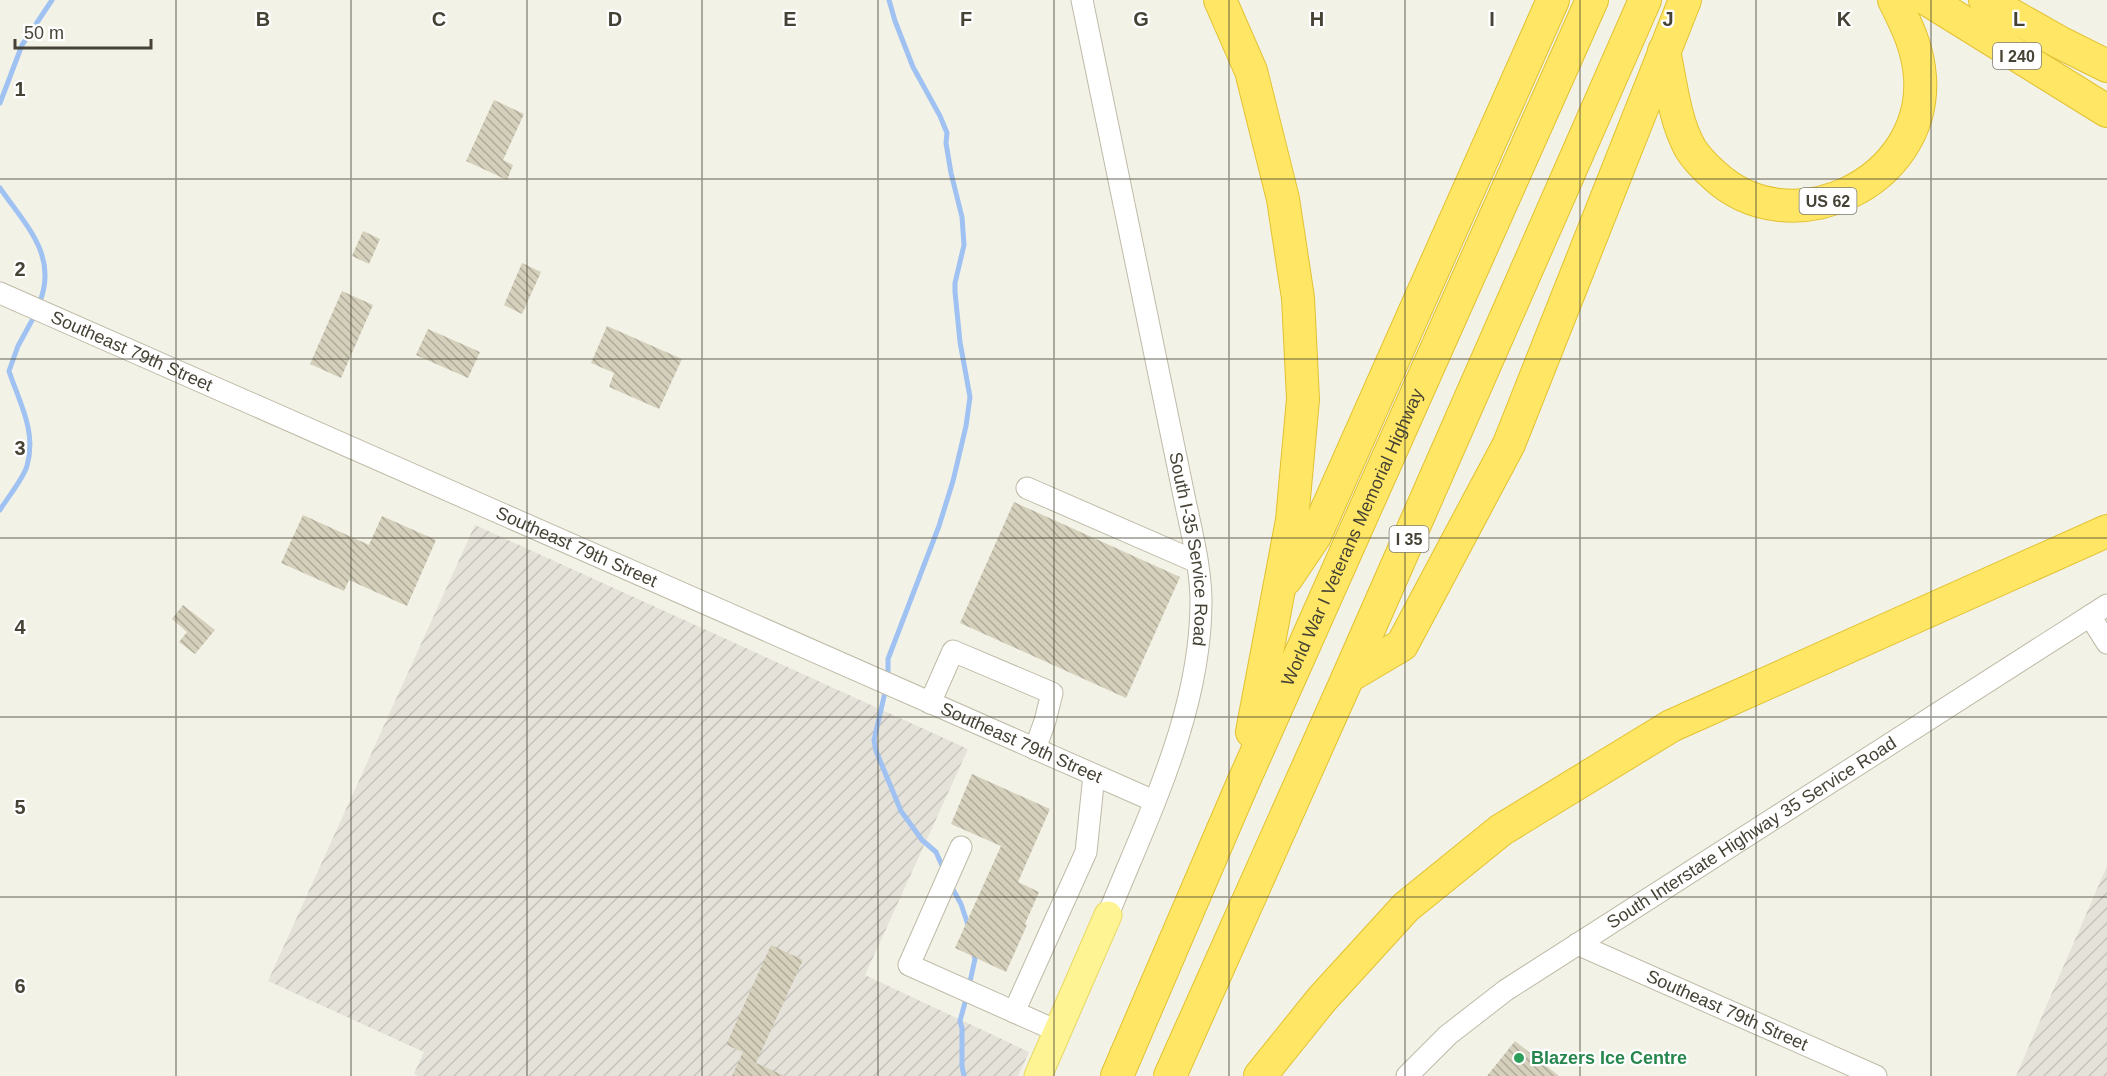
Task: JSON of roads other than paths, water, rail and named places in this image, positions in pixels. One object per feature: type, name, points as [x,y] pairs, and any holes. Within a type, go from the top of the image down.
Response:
[{"type":"highway","points":[[1220,0],[1251,71],[1283,199],[1298,298],[1303,399],[1292,520],[1242,785]]},
{"type":"highway","points":[[1280,587],[1315,536],[1553,0]]},
{"type":"highway","name":"World War I Veterans Memorial Highway","points":[[1117,1076],[1242,785],[1592,0]]},
{"type":"highway","name":"I 35","points":[[1170,1076],[1645,0]]},
{"type":"highway","points":[[1348,677],[1402,645],[1509,444],[1685,0]]},
{"type":"highway","name":"US 62","points":[[1664,51],[1680,126],[1690,149],[1720,181],[1760,201],[1783,205],[1806,205],[1831,201],[1856,191],[1875,178],[1891,162],[1905,142],[1912,123],[1918,103],[1920,80],[1917,54],[1911,34],[1894,0]]},
{"type":"highway","name":"I 240","points":[[1928,0],[2107,111]]},
{"type":"highway","name":"I 240","points":[[1985,0],[2107,66]]},
{"type":"highway","points":[[1260,1076],[1322,999],[1406,907],[1501,830],[1671,726],[2107,531]]},
{"type":"main road","name":"South I-35 Service Road","points":[[1038,1076],[1108,915]]},
{"type":"street","name":"South I-35 Service Road","points":[[1082,0],[1197,562],[1201,598],[1193,684],[1182,726],[1108,915]]},
{"type":"street","name":"Southeast 79th Street","points":[[0,293],[1154,801]]},
{"type":"street","points":[[1027,488],[1197,562]]},
{"type":"street","points":[[2098,611],[2107,643]]},
{"type":"street","name":"South Interstate Highway 35 Service Road","points":[[1407,1076],[1448,1035],[1506,990],[2098,611]]},
{"type":"street","points":[[930,703],[953,651],[1052,693],[1046,721],[1035,749]]},
{"type":"street","points":[[1014,1012],[1086,852],[1094,775]]},
{"type":"street","points":[[961,847],[909,965],[1057,1031]]},
{"type":"street","name":"Southeast 79th Street","points":[[1577,944],[1876,1076]]},
{"type":"waterway","points":[[0,103],[22,45],[52,0]]},
{"type":"waterway","points":[[888,679],[888,659],[939,526],[953,481],[966,426],[970,397],[960,342],[955,292],[964,245],[962,217],[951,173],[946,143],[947,133],[913,67],[889,0]]},
{"type":"waterway","points":[[0,188],[29,229],[42,256],[45,271],[44,287],[39,304]]},
{"type":"waterway","points":[[0,510],[22,477],[30,453],[26,417],[9,371],[18,346],[36,313]]},
{"type":"waterway","points":[[886,688],[874,740],[876,751],[901,811],[922,840],[936,852],[944,870]]},
{"type":"waterway","points":[[950,884],[961,904],[968,925]]},
{"type":"waterway","points":[[969,986],[975,959],[973,951]]},
{"type":"waterway","points":[[964,1076],[960,1021],[967,995]]},
{"type":"place","name":"Blazers Ice Centre","points":[[1519,1058]]}]
